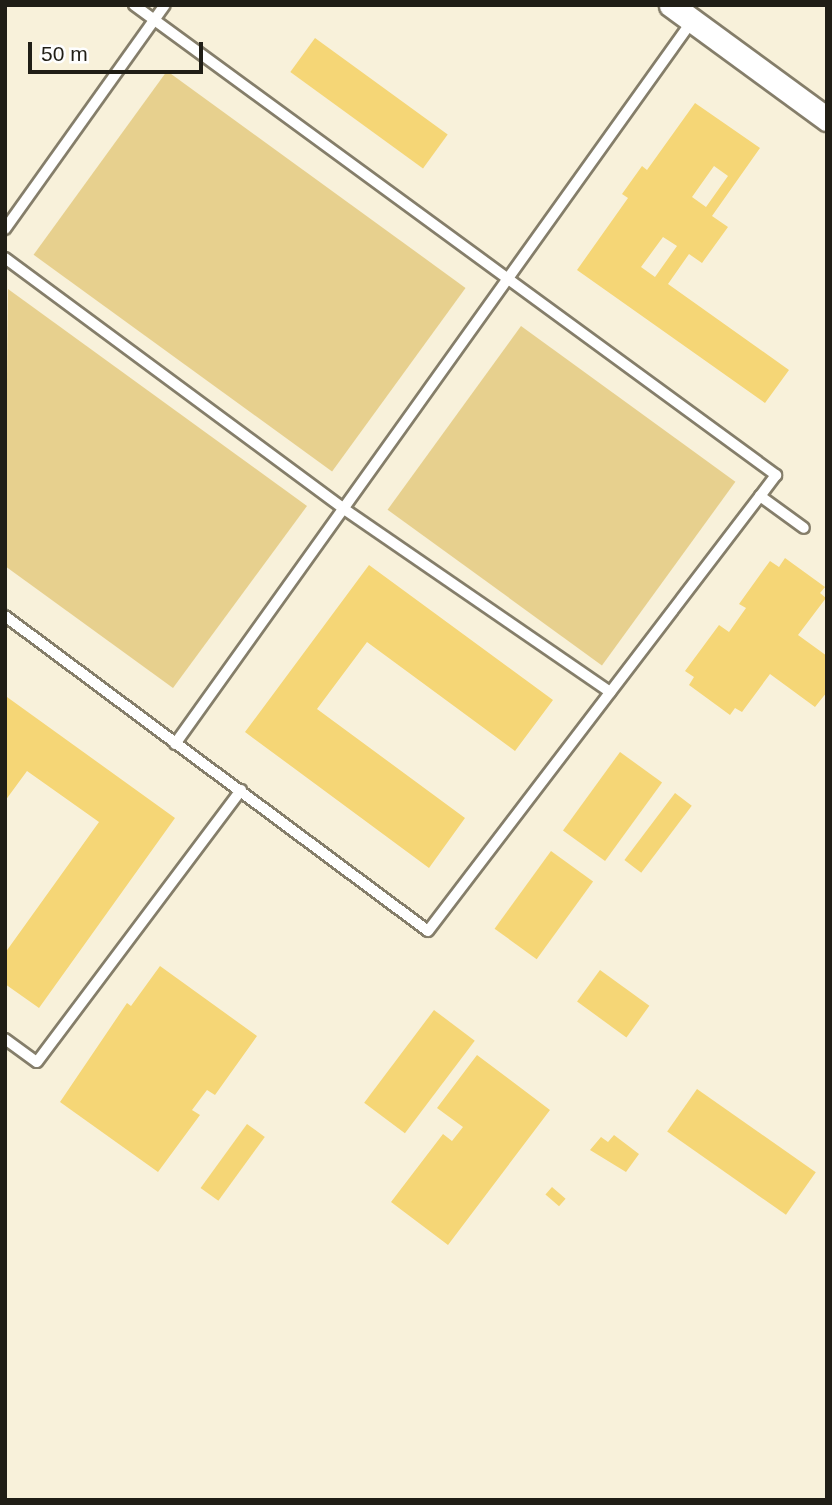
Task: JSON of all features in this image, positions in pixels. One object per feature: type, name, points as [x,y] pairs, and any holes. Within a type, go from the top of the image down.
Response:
[{"type":"street","points":[[671,5],[827,119]]},
{"type":"lane","points":[[5,617],[428,931],[776,475],[134,5]]},
{"type":"lane","points":[[5,229],[165,5]]},
{"type":"lane","points":[[175,744],[510,281],[692,21]]},
{"type":"lane","points":[[5,258],[344,509],[610,692]]},
{"type":"lane","points":[[760,496],[803,528]]},
{"type":"lane","points":[[5,1039],[37,1062],[241,790]]},
{"type":"shaded area","points":[[167,71],[466,288],[332,472],[34,255]]},
{"type":"shaded area","points":[[8,289],[307,506],[173,688],[5,566]]},
{"type":"shaded area","points":[[521,326],[735,482],[602,665],[388,510]]},
{"type":"building","points":[[315,38],[448,134],[423,168],[290,72]]},
{"type":"building","points":[[695,103],[760,148],[712,216],[728,227],[702,263],[689,254],[668,284],[789,370],[765,403],[577,270],[628,198],[622,194],[642,166],[647,170]],"holes":[[[714,166],[728,176],[706,207],[692,197]],[[663,237],[677,246],[655,277],[641,267]]]},
{"type":"building","points":[[785,558],[825,587],[820,593],[826,598],[798,635],[827,656],[827,692],[815,707],[770,674],[742,712],[735,708],[730,715],[689,685],[694,677],[685,671],[719,625],[729,632],[746,608],[739,604],[770,561],[779,567]]},
{"type":"building","points":[[369,565],[553,700],[515,751],[367,642],[317,709],[465,818],[429,868],[245,732]]},
{"type":"building","points":[[7,697],[175,818],[39,1008],[5,984],[5,953],[99,822],[27,771],[5,801]]},
{"type":"building","points":[[620,752],[662,783],[605,861],[563,830]]},
{"type":"building","points":[[675,793],[692,806],[641,873],[624,860]]},
{"type":"building","points":[[551,851],[593,882],[537,959],[495,929]]},
{"type":"building","points":[[160,966],[257,1036],[215,1095],[207,1090],[192,1110],[200,1115],[158,1172],[60,1102],[127,1003],[131,1006]]},
{"type":"building","points":[[600,970],[649,1006],[626,1037],[577,1002]]},
{"type":"building","points":[[434,1010],[475,1041],[405,1133],[364,1103]]},
{"type":"building","points":[[477,1055],[550,1110],[448,1245],[391,1202],[443,1134],[452,1141],[463,1127],[437,1108]]},
{"type":"building","points":[[697,1089],[816,1172],[786,1215],[667,1132]]},
{"type":"building","points":[[247,1124],[265,1137],[218,1201],[201,1188]]},
{"type":"building","points":[[614,1135],[639,1154],[626,1172],[590,1150],[601,1137],[608,1142]]},
{"type":"building","points":[[552,1187],[566,1199],[559,1206],[545,1195]]}]
